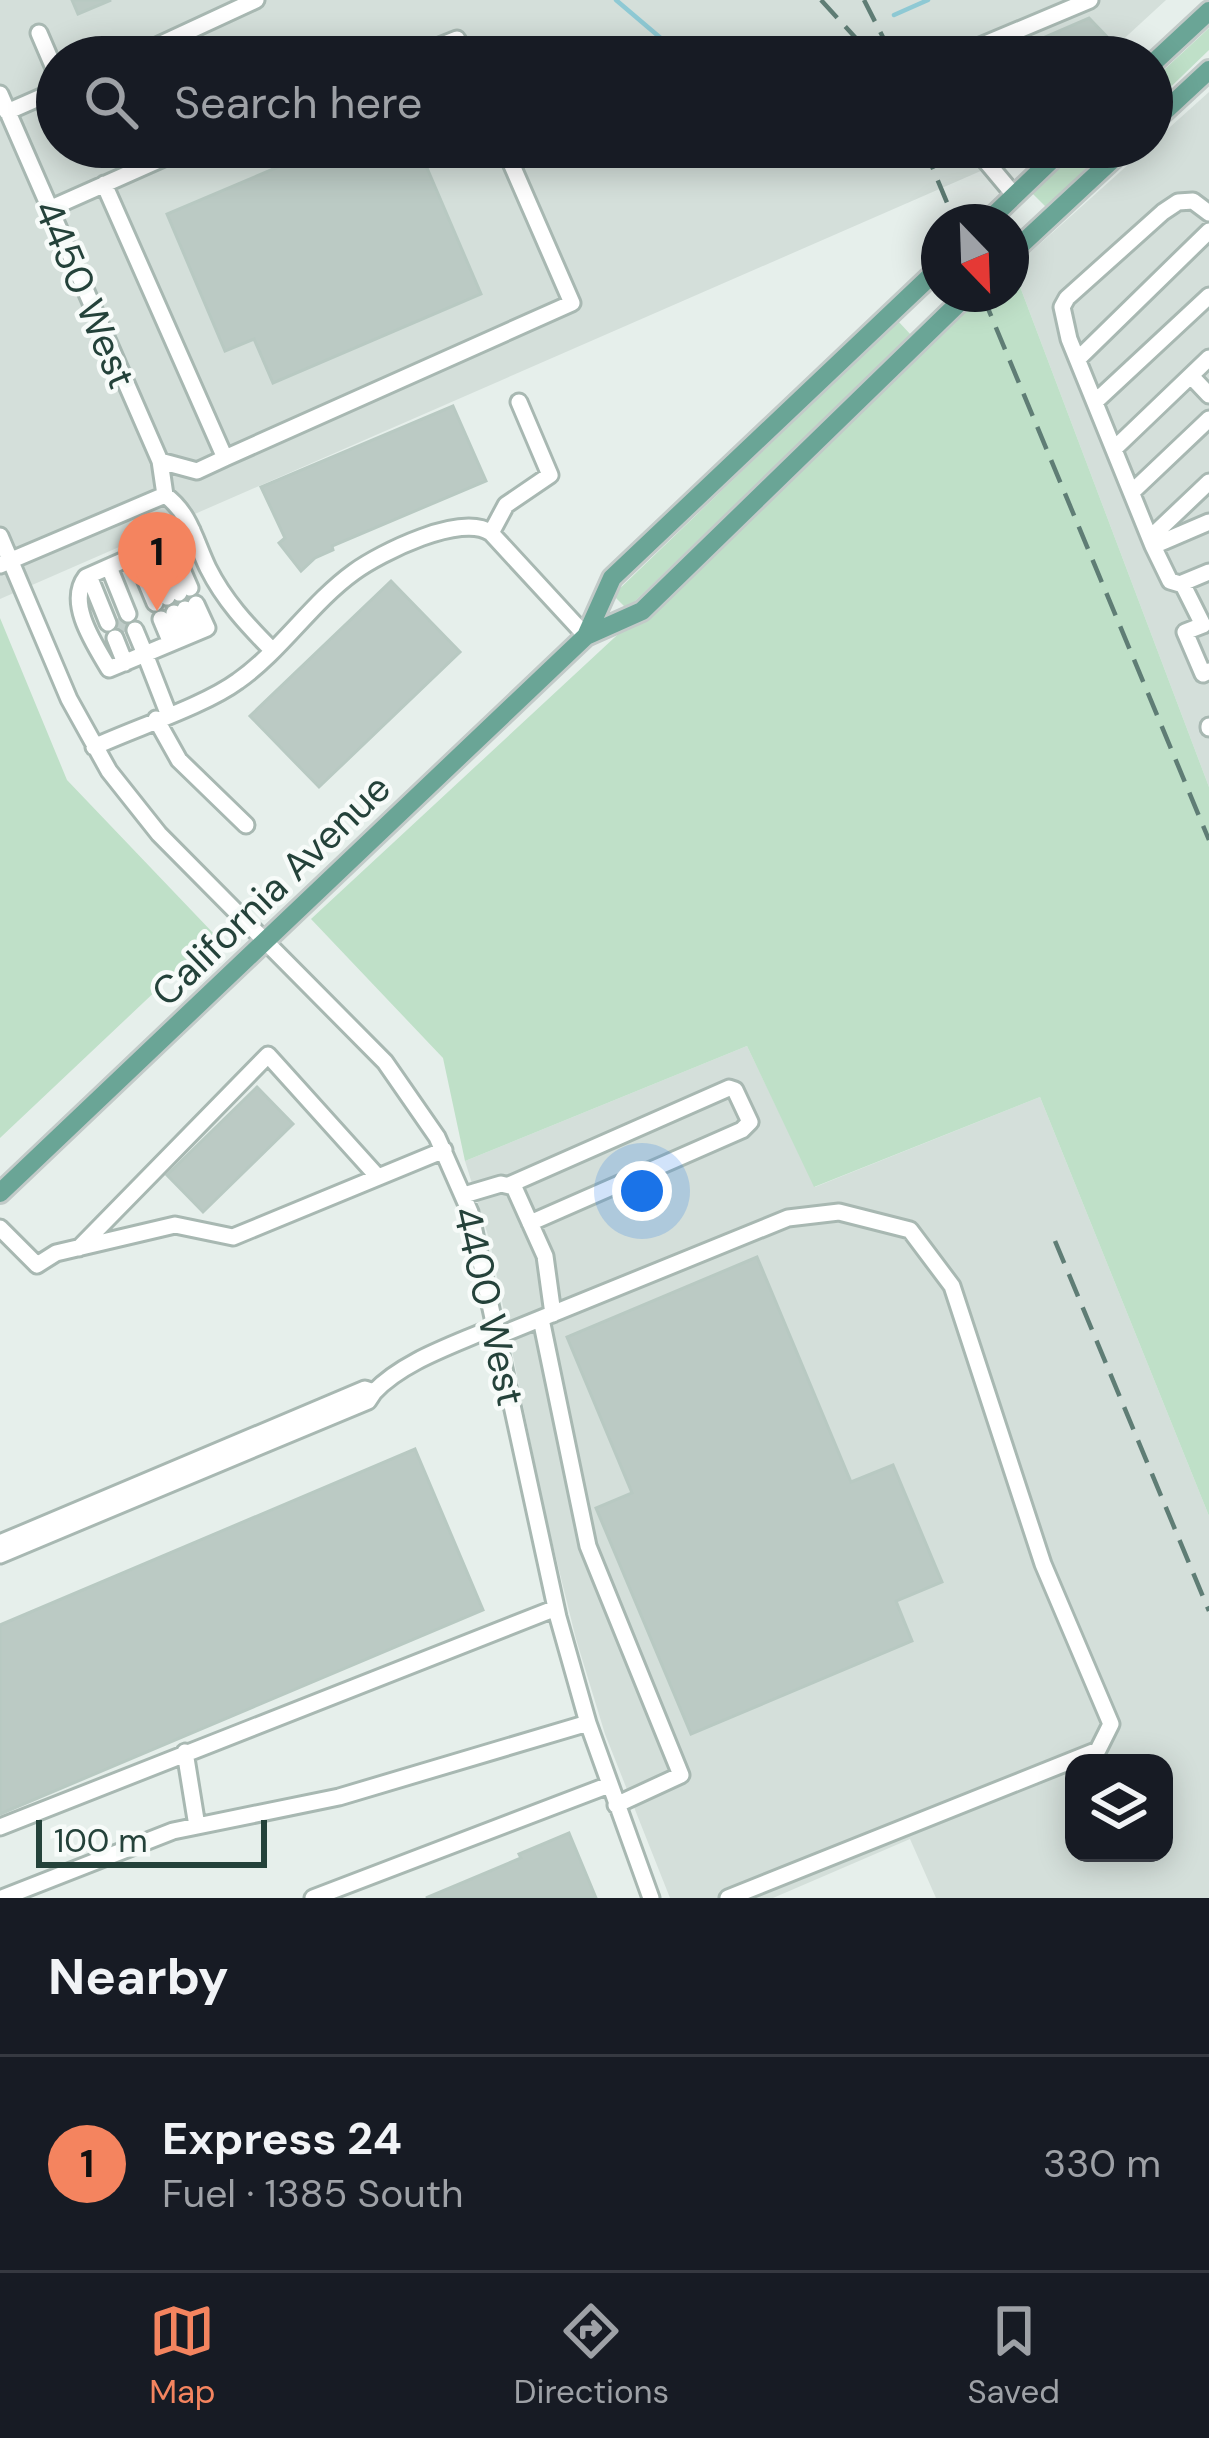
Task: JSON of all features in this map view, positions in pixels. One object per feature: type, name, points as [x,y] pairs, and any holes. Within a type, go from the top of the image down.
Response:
[{"type":"main road","points":[[1173,44],[1209,11]]},
{"type":"main road","points":[[1173,103],[1209,70]]},
{"type":"main road","points":[[1006,204],[1044,168]]},
{"type":"main road","points":[[1029,237],[1103,168]]},
{"type":"main road","name":"California Avenue","points":[[586,635],[612,578],[921,285]]},
{"type":"main road","name":"California Avenue","points":[[0,1192],[586,635],[642,610],[949,312]]},
{"type":"street","points":[[178,36],[256,0]]},
{"type":"street","points":[[1004,36],[1090,0]]},
{"type":"street","name":"4450 West","points":[[0,94],[160,461],[165,495]]},
{"type":"street","points":[[8,112],[36,99]]},
{"type":"street","points":[[49,208],[134,168]]},
{"type":"street","points":[[160,461],[197,471],[572,303],[513,168]]},
{"type":"street","points":[[992,168],[1015,196]]},
{"type":"street","points":[[104,184],[225,458]]},
{"type":"street","points":[[1209,213],[1193,201],[1178,202],[1062,307],[1078,359],[1170,581],[1183,583],[1209,572]]},
{"type":"street","points":[[1078,359],[1209,231]]},
{"type":"street","points":[[1095,402],[1209,296]]},
{"type":"street","points":[[1114,448],[1209,358]]},
{"type":"street","points":[[1191,376],[1209,395]]},
{"type":"street","points":[[490,533],[506,505],[550,475],[519,402]]},
{"type":"street","points":[[1132,493],[1209,419]]},
{"type":"street","points":[[1152,542],[1209,482]]},
{"type":"street","points":[[5,563],[165,495],[179,506],[237,615],[272,650]]},
{"type":"street","points":[[1152,542],[1209,522]]},
{"type":"street","points":[[94,746],[229,687],[352,573],[450,527],[475,525],[490,533],[586,635]]},
{"type":"street","points":[[184,638],[109,669],[78,603],[79,586],[99,571],[192,530]]},
{"type":"street","name":"4400 West","points":[[0,536],[5,563],[94,746],[159,834],[385,1062],[443,1150],[464,1195],[556,1608],[588,1723],[650,1898]]},
{"type":"street","points":[[153,548],[176,603],[184,638]]},
{"type":"street","points":[[153,548],[176,603],[184,638]]},
{"type":"street","points":[[99,571],[179,760],[246,825]]},
{"type":"street","points":[[1183,583],[1206,624],[1185,632],[1203,674],[1209,671]]},
{"type":"street","points":[[79,1248],[268,1054],[378,1177]]},
{"type":"street","points":[[464,1195],[509,1185],[729,1088],[740,1098],[750,1122],[742,1130],[530,1223]]},
{"type":"street","points":[[0,1228],[37,1265],[56,1253],[175,1225],[233,1237],[443,1150]]},
{"type":"street","points":[[509,1185],[544,1256],[547,1316],[588,1546],[681,1775],[616,1804]]},
{"type":"street","points":[[0,1555],[368,1401],[384,1382],[434,1354],[547,1316],[788,1218],[839,1211],[910,1230],[952,1286],[1043,1564],[1111,1724],[1098,1750],[728,1898]]},
{"type":"street","points":[[0,1543],[365,1389],[374,1392]]},
{"type":"street","points":[[0,1827],[556,1608]]},
{"type":"street","points":[[2,1898],[122,1847],[197,1826],[339,1798],[588,1723]]},
{"type":"street","points":[[185,1752],[197,1826]]},
{"type":"street","points":[[313,1898],[609,1785]]},
{"type":"shaded area","points":[[0,0],[1166,0],[1127,36],[36,36],[36,168],[985,168],[0,599]]},
{"type":"shaded area","points":[[1209,92],[1209,787],[1029,310],[1029,254],[1124,168],[1173,168],[1173,124]]},
{"type":"shaded area","points":[[747,1046],[815,1187],[1040,1097],[1209,1516],[1209,1898],[936,1898],[910,1839],[773,1898],[670,1898],[605,1734],[576,1639],[544,1509],[490,1242],[465,1161]]},
{"type":"green space","points":[[1209,28],[1209,50],[1173,85],[1173,61]]},
{"type":"green space","points":[[1059,168],[1086,168],[1046,207],[1032,193]]},
{"type":"green space","points":[[1029,310],[1209,787],[1209,1516],[1040,1097],[814,1187],[747,1046],[465,1161],[443,1058],[311,919],[966,312]]},
{"type":"green space","points":[[898,321],[911,335],[627,609],[613,595]]},
{"type":"green space","points":[[0,618],[67,780],[215,935],[0,1138]]},
{"type":"building","points":[[72,0],[111,0],[78,14]]},
{"type":"building","points":[[1089,18],[1106,36],[1047,36]]},
{"type":"building","points":[[275,168],[427,168],[481,294],[273,383],[254,339],[225,351],[167,214]]},
{"type":"building","points":[[453,406],[486,481],[332,546],[333,550],[301,571],[279,543],[285,538],[261,487]]},
{"type":"building","points":[[391,581],[460,652],[319,787],[250,716]]},
{"type":"building","points":[[257,1087],[293,1124],[203,1212],[167,1175]]},
{"type":"building","points":[[757,1257],[851,1482],[893,1465],[942,1582],[896,1601],[912,1641],[691,1734],[596,1508],[632,1493],[567,1337]]},
{"type":"building","points":[[415,1449],[483,1610],[0,1814],[0,1625]]},
{"type":"building","points":[[569,1833],[596,1898],[426,1898],[521,1858],[519,1854]]},
{"type":"waterway","points":[[616,0],[658,36]]},
{"type":"waterway","points":[[894,15],[928,0]]},
{"type":"tunnel","points":[[119,618],[125,633]]},
{"type":"railway","points":[[821,0],[854,36]]},
{"type":"railway","points":[[864,0],[882,36]]},
{"type":"railway","points":[[933,168],[948,204]]},
{"type":"railway","points":[[989,312],[1209,840]]},
{"type":"railway","points":[[1055,1241],[1209,1611]]},
{"type":"place","name":"Express 24","points":[[157,611]]}]
